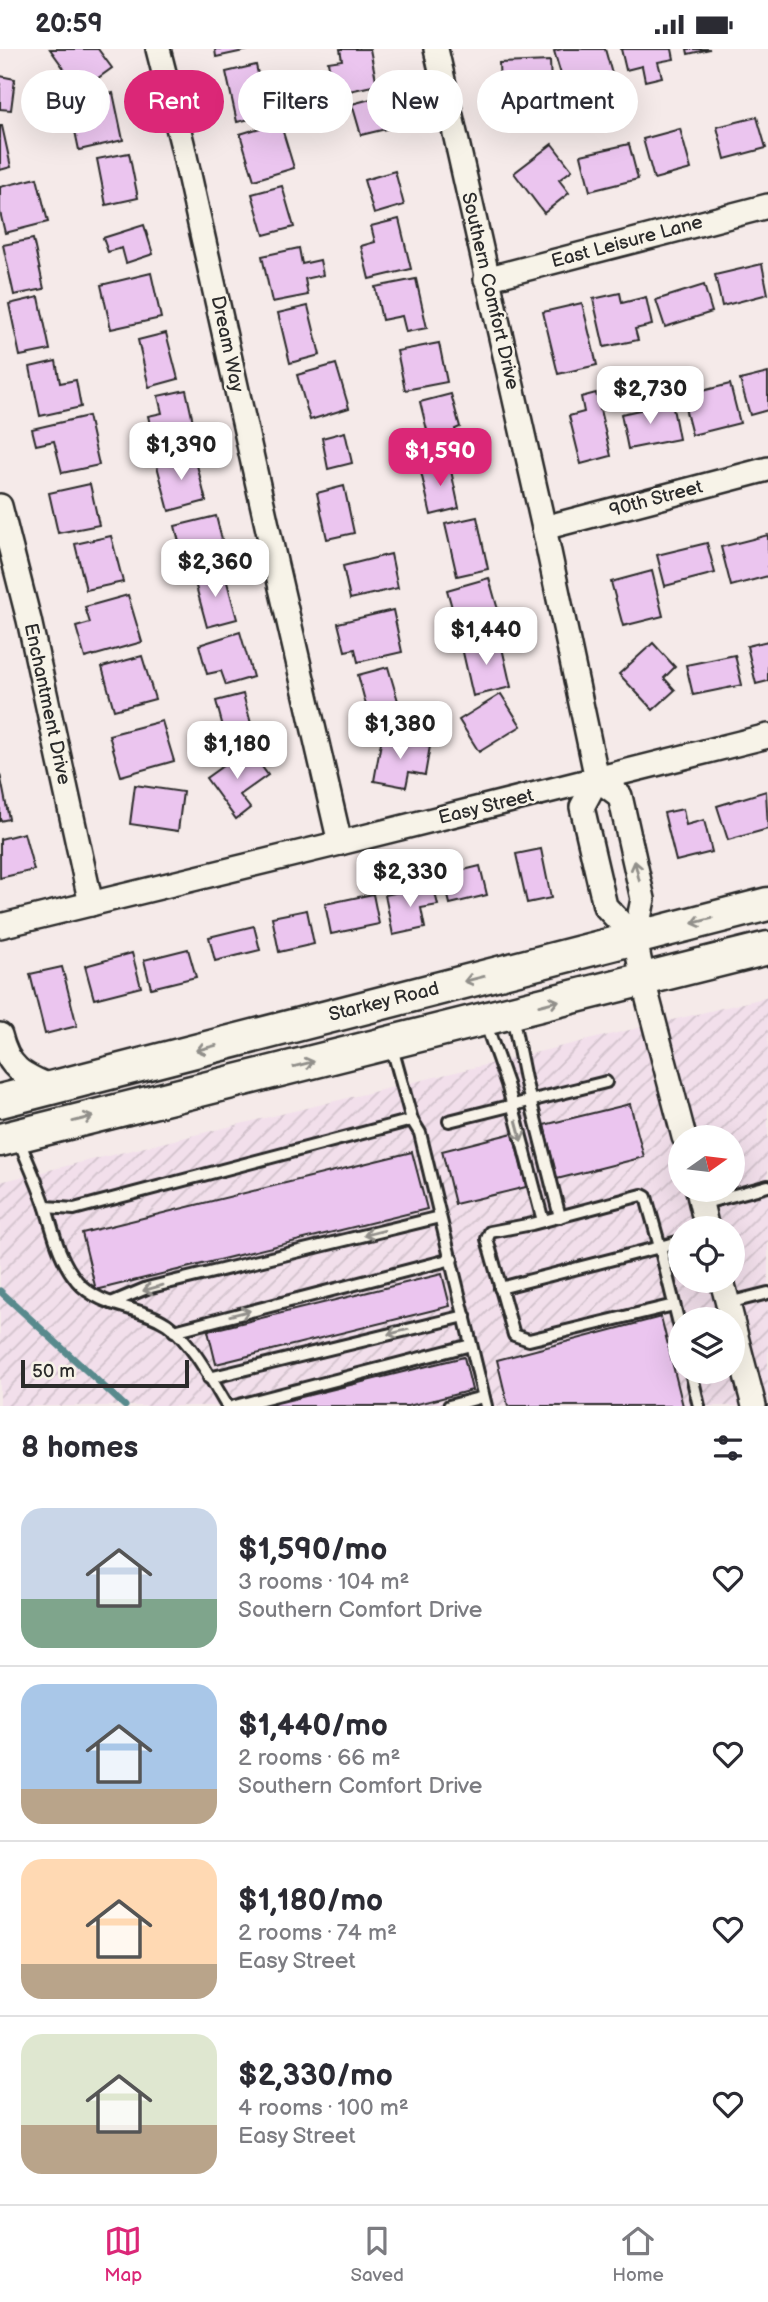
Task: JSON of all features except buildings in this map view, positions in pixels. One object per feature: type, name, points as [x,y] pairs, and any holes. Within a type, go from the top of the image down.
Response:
[{"type":"main road","name":"Starkey Road","points":[[4,1100],[768,904]]},
{"type":"main road","points":[[4,1100],[9,1138],[768,948]]},
{"type":"street","name":"Dream Way","points":[[158,49],[185,156],[340,843]]},
{"type":"street","name":"Southern Comfort Drive","points":[[436,49],[544,528],[597,779]]},
{"type":"street","name":"East Leisure Lane","points":[[486,279],[768,206]]},
{"type":"street","name":"90th Street","points":[[544,528],[768,469]]},
{"type":"street","name":"Enchantment Drive","points":[[2,520],[29,620],[91,904]]},
{"type":"street","name":"Easy Street","points":[[0,926],[768,736]]},
{"type":"street","points":[[635,938],[605,906],[602,894],[582,807],[597,779],[620,796],[643,899],[635,938],[643,980],[681,1125]]},
{"type":"street","points":[[2,1051],[24,1076],[52,1087]]},
{"type":"street","points":[[745,1370],[754,1406]]},
{"type":"lane","points":[[498,1016],[531,1100],[560,1217]]},
{"type":"lane","points":[[498,1016],[512,1105],[543,1221]]},
{"type":"lane","points":[[390,1042],[412,1119],[419,1133],[485,1402],[449,1406]]},
{"type":"lane","points":[[449,1121],[606,1082]]},
{"type":"lane","points":[[46,1207],[74,1209],[412,1119]]},
{"type":"lane","points":[[9,1138],[46,1207],[54,1239],[64,1261],[78,1281],[94,1297],[166,1324],[194,1354],[227,1406]]},
{"type":"lane","points":[[746,1190],[768,1186]]},
{"type":"lane","points":[[642,1195],[646,1197],[674,1305],[529,1340],[514,1335],[486,1239],[490,1232],[543,1221],[642,1195]]},
{"type":"lane","points":[[111,1303],[147,1288],[440,1217]]},
{"type":"lane","points":[[500,1287],[668,1245]]},
{"type":"lane","points":[[174,1331],[452,1259]]},
{"type":"lane","points":[[729,1307],[768,1293]]},
{"type":"lane","points":[[209,1378],[465,1316]]},
{"type":"lane","points":[[235,1406],[471,1345]]},
{"type":"lane","points":[[694,1384],[699,1406]]},
{"type":"shaded area","points":[[768,997],[768,1406],[745,1319],[745,1307],[742,1307],[738,1293],[745,1293],[745,1216],[718,1216],[714,1202],[746,1202],[746,1125],[695,1125],[668,1021]]},
{"type":"shaded area","points":[[642,1027],[668,1126],[668,1202],[688,1202],[692,1216],[668,1216],[668,1293],[711,1293],[715,1307],[668,1307],[668,1384],[735,1384],[741,1406],[0,1406],[0,1182]]},
{"type":"waterway","points":[[0,1291],[125,1406]]}]
